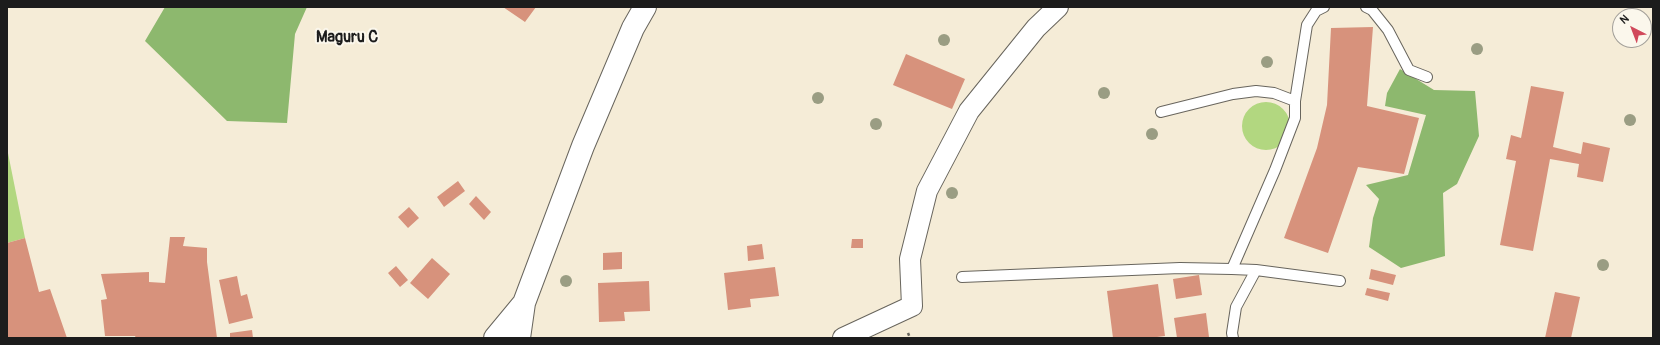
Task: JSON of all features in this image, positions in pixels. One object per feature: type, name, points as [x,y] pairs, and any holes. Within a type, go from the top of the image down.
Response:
[{"type":"street","points":[[519,338],[524,303],[583,146],[633,28],[645,7]]},
{"type":"street","points":[[843,338],[912,306],[910,259],[927,191],[969,111],[1036,28],[1058,7]]},
{"type":"street","points":[[495,338],[524,303]]},
{"type":"lane","points":[[1232,269],[1285,146],[1295,118],[1295,101],[1307,25],[1316,11],[1324,7]]},
{"type":"lane","points":[[1366,7],[1372,10],[1388,30],[1410,70],[1427,77]]},
{"type":"lane","points":[[1161,112],[1233,94],[1256,91],[1274,93],[1295,101]]},
{"type":"lane","points":[[962,277],[1180,268],[1256,270],[1340,281]]},
{"type":"lane","points":[[1233,338],[1232,333],[1236,307],[1256,270]]},
{"type":"green space","points":[[165,7],[307,7],[295,34],[287,123],[227,121],[145,41]]},
{"type":"green space","points":[[1400,69],[1434,90],[1475,91],[1479,136],[1457,184],[1443,193],[1445,256],[1401,268],[1369,247],[1373,218],[1379,199],[1366,185],[1408,175],[1426,115],[1385,106],[1387,93]]},
{"type":"green space","points":[[1261,102],[1271,102],[1283,109],[1290,121],[1290,131],[1283,143],[1271,150],[1261,150],[1253,146],[1246,139],[1242,131],[1242,121],[1246,113],[1253,106]]},
{"type":"green space","points":[[7,148],[25,238],[7,243]]},
{"type":"building","points":[[503,7],[536,7],[525,22]]},
{"type":"building","points":[[1373,27],[1367,106],[1419,118],[1404,174],[1358,167],[1328,253],[1284,238],[1317,148],[1327,105],[1331,28]]},
{"type":"building","points":[[906,54],[965,79],[952,109],[893,85]]},
{"type":"building","points":[[1531,86],[1564,92],[1553,147],[1581,154],[1583,142],[1610,148],[1603,182],[1577,177],[1579,164],[1550,159],[1533,251],[1500,245],[1516,161],[1506,159],[1511,135],[1521,138]]},
{"type":"building","points":[[458,181],[465,191],[444,207],[437,197]]},
{"type":"building","points":[[476,196],[491,212],[484,220],[469,204]]},
{"type":"building","points":[[409,207],[419,218],[408,228],[398,217]]},
{"type":"building","points":[[170,237],[185,237],[183,246],[207,248],[207,262],[217,338],[136,338],[135,336],[105,336],[101,300],[107,299],[101,274],[149,272],[149,282],[165,283]]},
{"type":"building","points":[[25,238],[39,292],[50,289],[67,338],[7,338],[7,243]]},
{"type":"building","points":[[852,239],[863,239],[863,248],[851,248]]},
{"type":"building","points":[[762,244],[764,259],[748,261],[747,246]]},
{"type":"building","points":[[622,252],[622,269],[603,270],[603,253]]},
{"type":"building","points":[[432,258],[450,274],[428,299],[410,283]]},
{"type":"building","points":[[396,266],[408,280],[400,287],[388,273]]},
{"type":"building","points":[[775,267],[779,296],[750,299],[751,307],[728,310],[724,273]]},
{"type":"building","points":[[1371,269],[1396,275],[1393,285],[1369,279]]},
{"type":"building","points":[[1199,275],[1202,295],[1176,299],[1173,279]]},
{"type":"building","points":[[237,276],[241,296],[247,294],[253,318],[229,324],[219,280]]},
{"type":"building","points":[[649,281],[650,311],[624,312],[625,321],[599,322],[598,283]]},
{"type":"building","points":[[1158,284],[1165,336],[1149,338],[1113,338],[1107,291]]},
{"type":"building","points":[[1367,288],[1390,293],[1388,301],[1365,295]]},
{"type":"building","points":[[1555,292],[1580,297],[1571,338],[1545,338]]},
{"type":"building","points":[[1206,313],[1209,337],[1177,338],[1174,318]]},
{"type":"building","points":[[252,330],[253,338],[230,338],[230,333]]},
{"type":"district","name":"Maguru C","points":[[347,38]]}]
